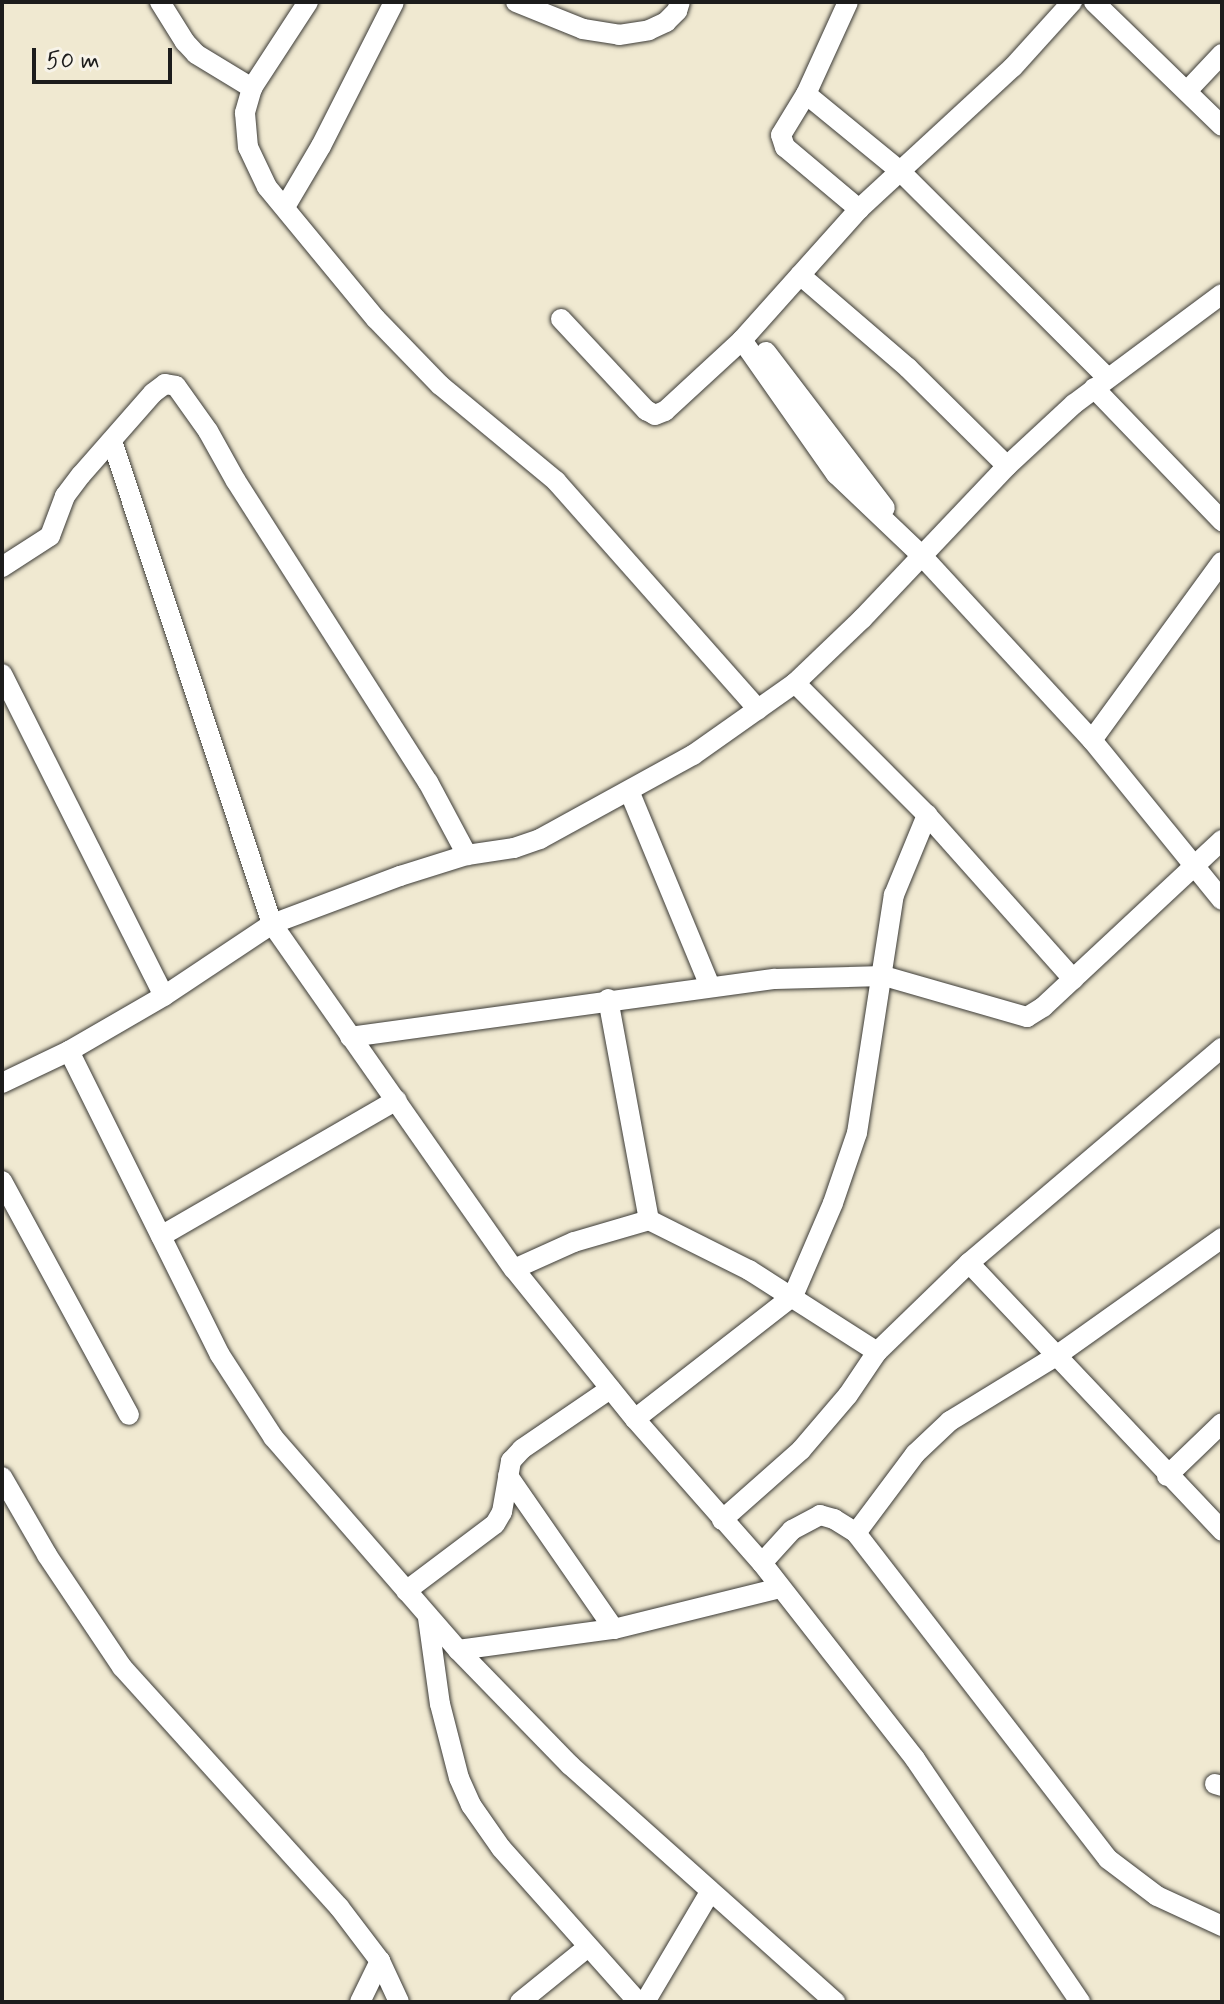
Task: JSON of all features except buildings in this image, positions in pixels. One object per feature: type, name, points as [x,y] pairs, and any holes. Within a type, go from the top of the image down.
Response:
[{"type":"street","points":[[160,2],[196,54],[252,88]]},
{"type":"street","points":[[308,2],[252,88],[245,113],[248,147],[267,187],[376,319],[440,385],[556,481],[758,709]]},
{"type":"street","points":[[285,207],[321,146],[394,2]]},
{"type":"street","points":[[516,2],[583,29],[619,35],[649,30],[666,22],[677,11],[680,2]]},
{"type":"street","points":[[848,2],[806,94],[781,135],[782,142],[859,209]]},
{"type":"street","points":[[561,319],[646,410],[655,415],[665,411],[746,335],[859,209],[1013,67],[1072,2]]},
{"type":"street","points":[[1094,2],[1222,126]]},
{"type":"street","points":[[1187,91],[1222,54]]},
{"type":"street","points":[[806,94],[899,170],[1101,383],[1222,521]]},
{"type":"street","points":[[800,275],[908,368],[1007,466]]},
{"type":"street","points":[[2,1083],[69,1051],[164,996],[272,924],[467,855],[514,848],[540,839],[630,793],[693,755],[795,683],[1007,466],[1101,383],[1222,294]]},
{"type":"street","points":[[746,335],[836,474],[922,556],[1092,740],[1222,900]]},
{"type":"street","points":[[2,567],[50,536],[65,496],[165,384],[176,386],[428,782],[467,855]]},
{"type":"street","points":[[112,441],[272,924],[514,1269],[635,1419],[762,1563],[915,1759],[1080,2002]]},
{"type":"street","points":[[1092,740],[1222,562]]},
{"type":"street","points":[[2,674],[164,996]]},
{"type":"street","points":[[795,683],[927,815],[1073,979]]},
{"type":"street","points":[[630,793],[710,986]]},
{"type":"street","points":[[635,1419],[793,1296],[854,1144],[884,976],[894,895],[927,815]]},
{"type":"street","points":[[350,1037],[608,999],[775,979],[884,976],[1027,1017],[1073,979],[1222,840]]},
{"type":"street","points":[[608,999],[649,1220]]},
{"type":"street","points":[[722,1520],[801,1450],[848,1395],[877,1352],[969,1263],[1222,1048]]},
{"type":"street","points":[[69,1051],[220,1355],[257,1415],[428,1617],[570,1765],[835,2002]]},
{"type":"street","points":[[161,1236],[397,1100]]},
{"type":"street","points":[[2,1181],[129,1415]]},
{"type":"street","points":[[514,1269],[574,1242],[649,1220],[700,1243],[793,1296],[877,1352]]},
{"type":"street","points":[[856,1533],[915,1454],[950,1421],[1056,1356],[1222,1238]]},
{"type":"street","points":[[969,1263],[1222,1531]]},
{"type":"street","points":[[406,1591],[495,1524],[502,1512],[511,1461],[522,1449],[610,1389]]},
{"type":"street","points":[[1167,1476],[1222,1423]]},
{"type":"street","points":[[508,1476],[614,1629]]},
{"type":"street","points":[[2,1477],[47,1555],[122,1667],[339,1907],[380,1961],[399,2002]]},
{"type":"street","points":[[762,1563],[792,1530],[820,1515],[834,1519],[856,1533],[1108,1859],[1157,1896],[1222,1926]]},
{"type":"street","points":[[458,1650],[614,1629],[780,1588]]},
{"type":"street","points":[[428,1617],[440,1704],[459,1778],[471,1805],[501,1848],[638,2002]]},
{"type":"street","points":[[645,2002],[710,1892]]},
{"type":"street","points":[[520,2002],[588,1947]]},
{"type":"street","points":[[360,2002],[380,1961]]}]
